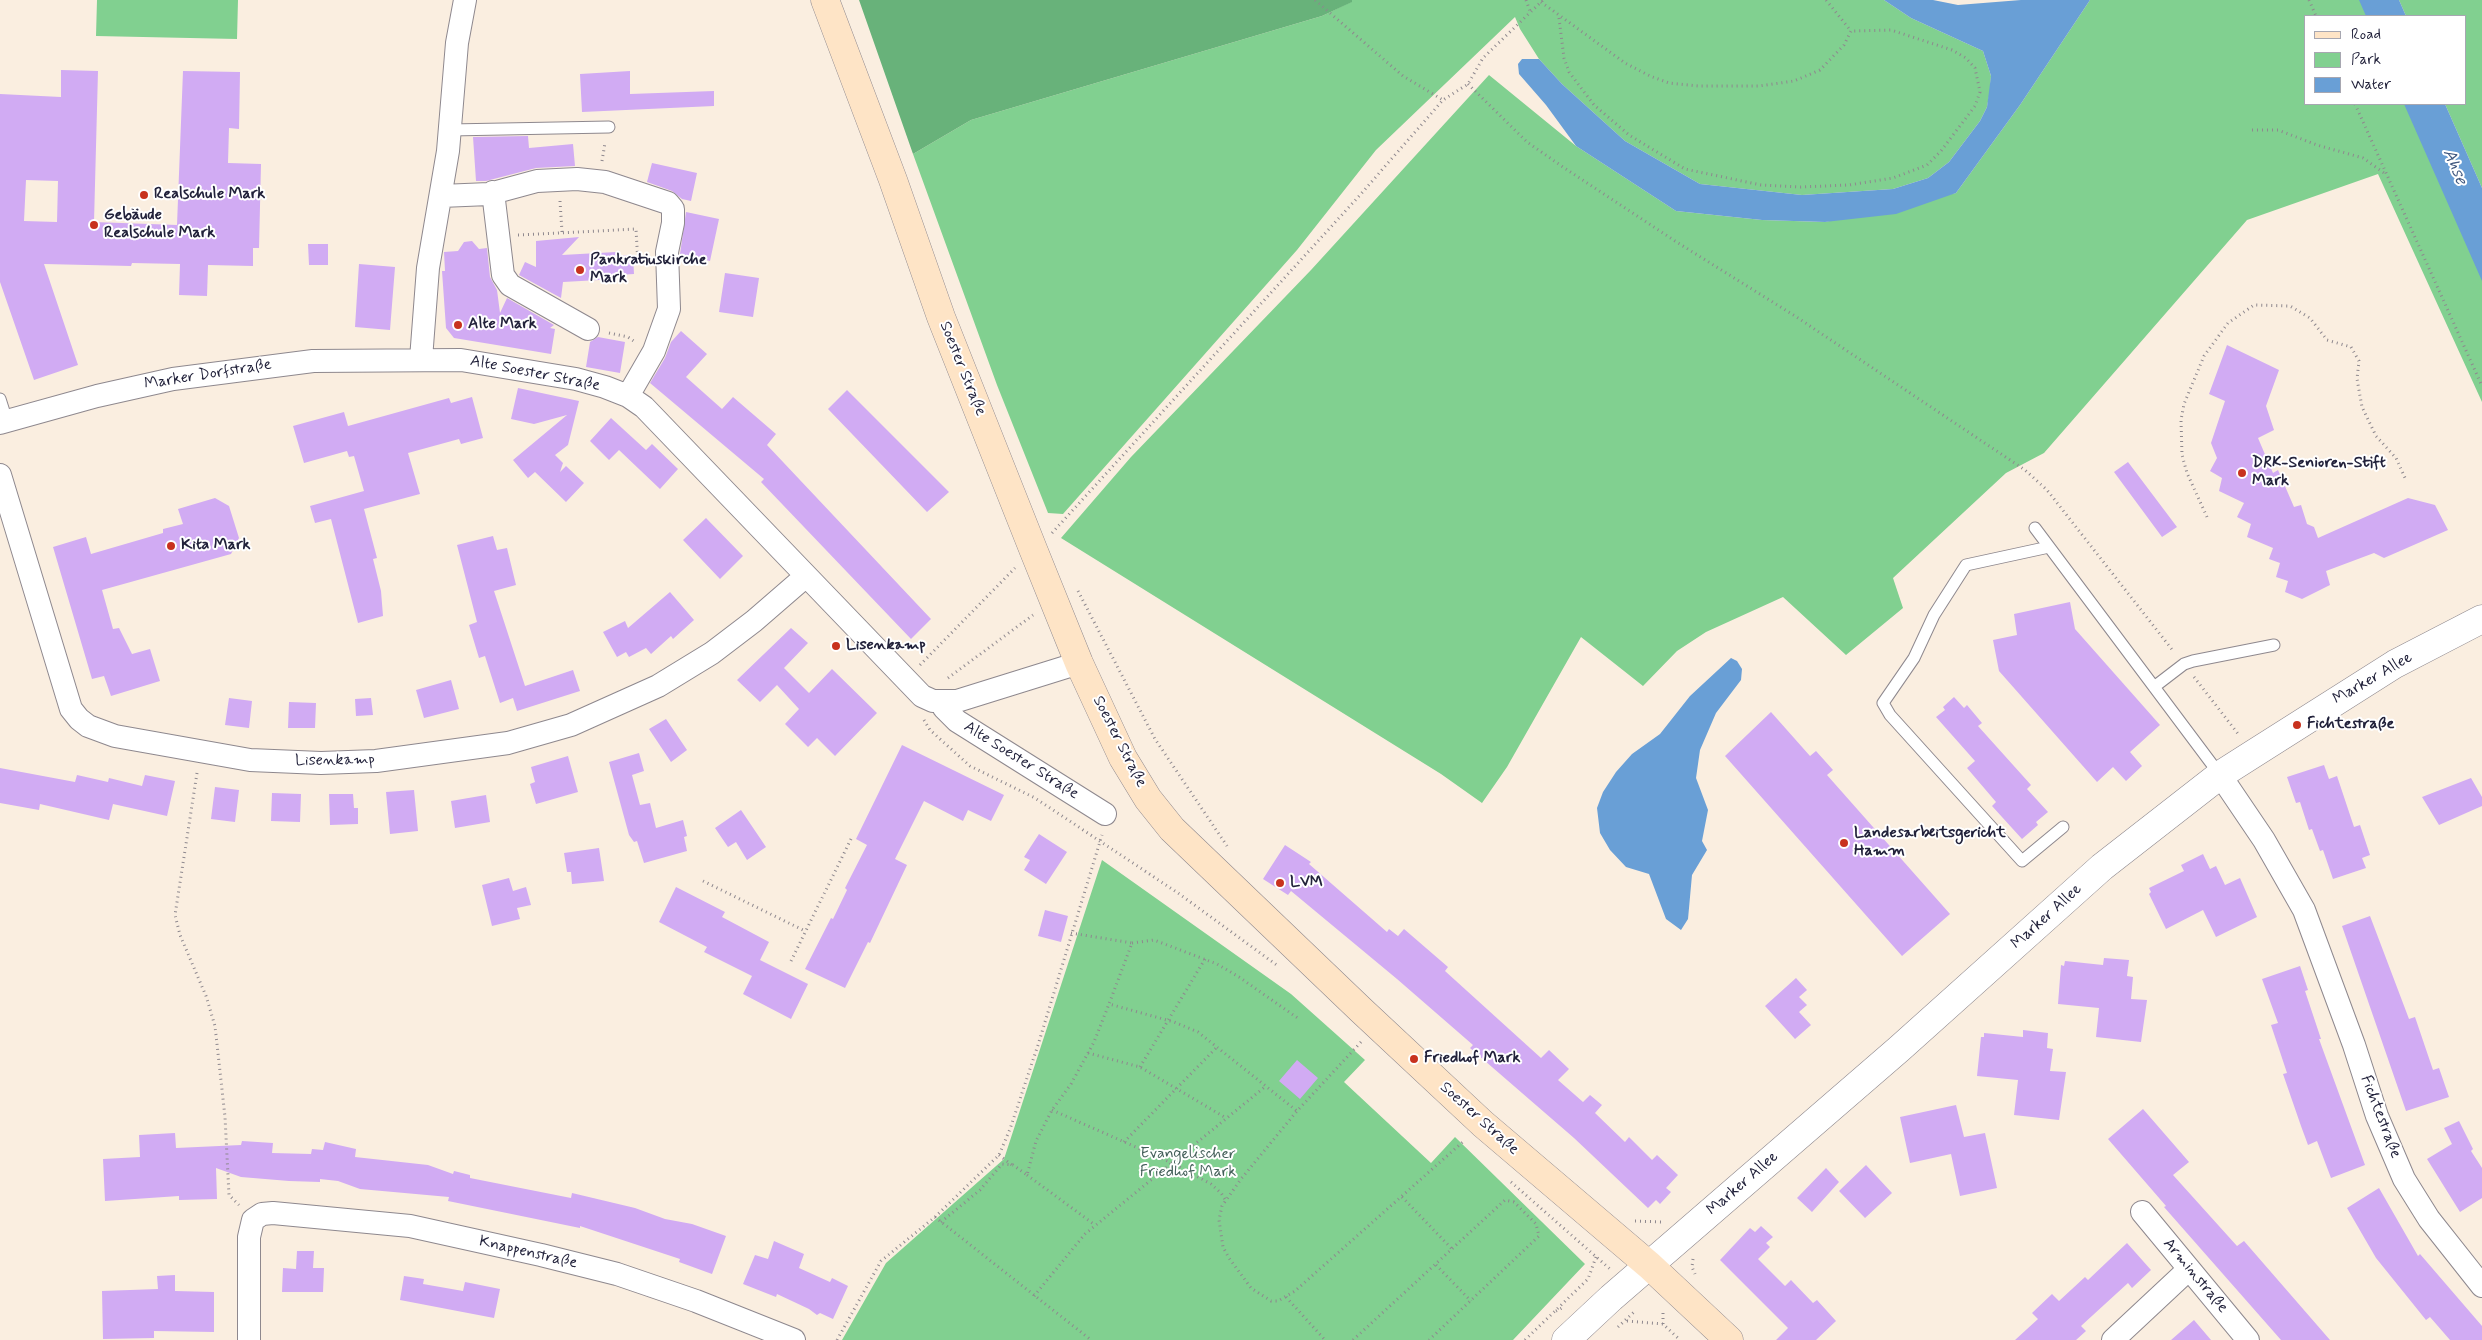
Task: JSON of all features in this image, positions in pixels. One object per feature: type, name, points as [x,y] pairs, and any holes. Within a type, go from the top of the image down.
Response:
[{"type":"main road","name":"Soester Straße","points":[[825,0],[893,180],[1025,558],[1056,606],[1124,758],[1148,798],[1172,828],[1456,1099],[1650,1266],[1728,1340]]},
{"type":"street","points":[[421,359],[428,268],[441,196],[450,130],[457,43],[466,0]]},
{"type":"street","points":[[441,196],[493,192],[536,182],[558,180],[599,182],[668,203],[672,209],[673,223],[667,252],[670,309],[652,355],[628,396]]},
{"type":"street","points":[[493,192],[503,275],[510,285],[588,329]]},
{"type":"street","name":"Alte Soester Straße","points":[[421,359],[461,360],[576,379],[628,396],[644,407],[922,696],[943,702],[957,701],[1080,663]]},
{"type":"street","name":"Marker Dorfstraße","points":[[3,422],[126,388],[182,377],[313,361],[421,359]]},
{"type":"street","name":"Lisenkamp","points":[[0,475],[71,709],[88,726],[115,736],[200,753],[283,762],[376,762],[508,743],[571,725],[658,686],[712,653],[754,621],[806,576]]},
{"type":"street","name":"Marker Allee","points":[[1566,1340],[1611,1298],[1900,1049],[2102,867],[2220,776],[2345,694],[2395,664],[2482,618]]},
{"type":"street","name":"Alte Soester Straße","points":[[943,702],[944,708],[957,721],[1105,814]]},
{"type":"street","name":"Fichtestraße","points":[[2220,776],[2264,840],[2304,910],[2354,1045],[2377,1116],[2404,1180],[2441,1235],[2482,1286]]},
{"type":"street","name":"Arminstraße","points":[[2142,1212],[2248,1340]]},
{"type":"street","name":"Knappenstraße","points":[[253,1220],[262,1214],[273,1213],[410,1226],[617,1274],[761,1333],[794,1340]]},
{"type":"street","points":[[249,1340],[249,1237],[253,1220]]},
{"type":"street","points":[[2113,1340],[2189,1269]]},
{"type":"lane","points":[[450,130],[609,127]]},
{"type":"lane","points":[[0,399],[3,422]]},
{"type":"lane","points":[[2035,528],[2220,776]]},
{"type":"lane","points":[[2049,547],[1966,565],[1934,615],[1914,658],[1883,703],[1890,715],[2022,861],[2062,827]]},
{"type":"lane","points":[[2154,687],[2184,664],[2274,645]]},
{"type":"path","points":[[1315,0],[1403,76],[1443,100]]},
{"type":"path","points":[[1526,0],[1530,11]]},
{"type":"path","points":[[1826,0],[1851,31]]},
{"type":"path","points":[[2309,0],[2316,15]]},
{"type":"path","points":[[926,670],[920,665],[1053,532],[1114,467],[1360,195],[1443,100],[1468,84],[1483,58],[1542,1],[1559,18],[1625,63],[1669,83],[1698,86],[1759,86],[1794,81],[1820,70],[1844,45],[1851,31]]},
{"type":"path","points":[[1559,18],[1564,58],[1569,72],[1594,106],[1629,135],[1685,170],[1761,185],[1801,187],[1849,184],[1893,178],[1927,165],[1941,151],[1974,106],[1980,92],[1975,68],[1966,58],[1952,50],[1891,30],[1851,31]]},
{"type":"path","points":[[1468,84],[1527,142],[1675,241],[1795,316],[2025,470],[2047,490],[2242,739]]},
{"type":"path","points":[[2355,105],[2482,386]]},
{"type":"path","points":[[599,182],[609,127]]},
{"type":"path","points":[[2252,130],[2278,130],[2317,145],[2363,158],[2387,175]]},
{"type":"path","points":[[558,180],[562,232]]},
{"type":"path","points":[[498,240],[520,234],[636,229],[638,264],[657,263]]},
{"type":"path","points":[[2207,517],[2187,473],[2182,455],[2181,420],[2184,404],[2204,356],[2228,323],[2254,305],[2290,306],[2310,318],[2327,340],[2351,347],[2359,361],[2357,379],[2362,407],[2376,436],[2396,458],[2406,480]]},
{"type":"path","points":[[588,329],[628,337],[652,355]]},
{"type":"path","points":[[944,678],[950,678],[1034,615],[1080,595],[1155,739],[1229,849]]},
{"type":"path","points":[[921,716],[930,730],[970,766],[1035,798],[1178,893],[1281,968]]},
{"type":"path","points":[[200,753],[175,915],[180,935],[206,996],[215,1026],[225,1117],[229,1195],[253,1220]]},
{"type":"path","points":[[837,1340],[881,1261],[936,1217],[999,1155],[1035,1054],[1071,933],[1101,842],[1105,814]]},
{"type":"path","points":[[791,961],[852,837]]},
{"type":"path","points":[[703,881],[806,932]]},
{"type":"path","points":[[1071,933],[1132,942],[1154,940],[1206,959],[1239,976],[1299,1018]]},
{"type":"path","points":[[1027,1174],[1036,1141],[1052,1110],[1071,1084],[1088,1053],[1132,942]]},
{"type":"path","points":[[1140,1067],[1206,959]]},
{"type":"path","points":[[1109,1004],[1170,1020],[1198,1032],[1218,1046],[1297,1111]]},
{"type":"path","points":[[1354,1035],[1368,1048]]},
{"type":"path","points":[[1361,1042],[1297,1111],[1226,1201],[1219,1220],[1224,1247],[1229,1258],[1251,1288],[1271,1301],[1278,1301],[1286,1297],[1465,1140]]},
{"type":"path","points":[[1124,1142],[1218,1046]]},
{"type":"path","points":[[1088,1053],[1140,1067],[1226,1118]]},
{"type":"path","points":[[1034,1296],[1085,1234],[1266,1086]]},
{"type":"path","points":[[1052,1110],[1172,1162],[1211,1184],[1221,1193],[1226,1201]]},
{"type":"path","points":[[1458,1134],[1472,1147]]},
{"type":"path","points":[[999,1155],[1095,1225]]},
{"type":"path","points":[[941,1222],[980,1190],[1002,1164],[1013,1165]]},
{"type":"path","points":[[1508,1180],[1595,1258],[1588,1279],[1525,1340]]},
{"type":"path","points":[[1402,1197],[1452,1249]]},
{"type":"path","points":[[1354,1340],[1505,1200],[1514,1202],[1536,1224],[1540,1231],[1540,1236],[1429,1340]]},
{"type":"path","points":[[936,1217],[1091,1340]]},
{"type":"path","points":[[1693,1255],[1692,1267],[1697,1280]]},
{"type":"path","points":[[1436,1265],[1471,1300]]},
{"type":"path","points":[[1286,1297],[1324,1340]]},
{"type":"path","points":[[1626,1321],[1663,1324],[1680,1340]]},
{"type":"green space","points":[[97,0],[238,0],[237,39],[96,36]]},
{"type":"green space","points":[[859,0],[1352,0],[1352,2],[1322,16],[971,120],[913,154]]},
{"type":"green space","points":[[1352,0],[1884,0],[1911,18],[1983,51],[1991,76],[1990,91],[1987,107],[1980,121],[1949,162],[1928,178],[1893,189],[1802,195],[1700,184],[1625,141],[1562,84],[1539,59],[1520,29],[1515,17],[1376,150],[1297,250],[1063,514],[1048,513],[997,385],[913,154],[971,120],[1322,16]]},
{"type":"green space","points":[[2090,0],[2368,0],[2375,15],[2304,15],[2304,105],[2412,105],[2482,271],[2482,402],[2378,174],[2247,220],[2044,453],[2006,473],[1893,578],[1903,608],[1846,655],[1783,597],[1706,632],[1677,651],[1643,686],[1581,637],[1507,767],[1482,803],[1441,774],[1061,538],[1131,457],[1311,270],[1489,75],[1576,146],[1676,211],[1762,220],[1825,222],[1956,193],[2020,105]]},
{"type":"green space","points":[[2399,0],[2482,0],[2482,188],[2445,105],[2467,105],[2467,15],[2406,15]]},
{"type":"green space","name":"Evangelischer Friedhof Mark","points":[[1102,860],[1291,994],[1365,1060],[1344,1082],[1431,1163],[1455,1137],[1585,1264],[1513,1340],[842,1340],[886,1263],[1004,1159]]},
{"type":"water","points":[[1884,0],[1933,0],[1958,5],[2021,0],[2090,0],[2020,105],[1956,193],[1896,214],[1825,222],[1762,220],[1676,211],[1576,146],[1546,105],[1519,74],[1518,64],[1522,59],[1539,59],[1562,84],[1625,141],[1700,184],[1802,195],[1893,189],[1928,178],[1949,162],[1980,121],[1987,107],[1991,76],[1983,51],[1911,18]]},
{"type":"water","points":[[2359,0],[2399,0],[2406,15],[2366,15]]},
{"type":"water","name":"Ahse","points":[[2404,105],[2445,105],[2482,188],[2482,281]]},
{"type":"water","points":[[1731,658],[1737,661],[1742,669],[1741,680],[1716,713],[1700,750],[1696,778],[1708,810],[1702,841],[1707,850],[1692,875],[1688,919],[1681,930],[1666,919],[1649,874],[1626,867],[1610,850],[1600,833],[1597,808],[1603,792],[1616,772],[1632,754],[1660,734],[1690,696]]},
{"type":"building","name":"Gebäude Realschule Mark","points":[[61,70],[98,71],[94,222],[177,225],[183,71],[240,72],[239,129],[229,128],[228,163],[261,164],[259,248],[253,248],[253,266],[208,265],[207,296],[179,295],[180,264],[132,263],[131,266],[44,264],[78,365],[34,380],[0,282],[0,94],[61,97]],"holes":[[[26,180],[58,181],[57,222],[24,221]]]},
{"type":"building","points":[[630,71],[630,94],[714,91],[714,106],[582,112],[580,74]]},
{"type":"building","points":[[528,136],[529,148],[573,144],[575,166],[536,168],[486,181],[476,181],[473,137]]},
{"type":"building","points":[[652,163],[697,173],[691,201],[682,199],[672,191],[647,182]]},
{"type":"building","points":[[686,212],[719,219],[710,261],[680,254]]},
{"type":"building","name":"Pankratiuskirche Mark","points":[[579,237],[562,255],[616,252],[616,256],[633,255],[634,274],[617,275],[617,279],[563,282],[561,298],[519,275],[525,262],[536,267],[536,241]]},
{"type":"building","points":[[472,241],[479,249],[487,248],[490,277],[497,290],[500,313],[507,298],[554,325],[550,328],[555,329],[551,354],[454,338],[446,328],[442,271],[445,271],[444,252],[458,251],[464,242]]},
{"type":"building","points":[[308,244],[328,244],[328,265],[309,265]]},
{"type":"building","points":[[359,264],[395,267],[390,330],[355,327]]},
{"type":"building","points":[[725,273],[759,278],[753,317],[719,312]]},
{"type":"building","points":[[681,331],[707,354],[686,377],[722,409],[733,397],[776,434],[767,445],[931,619],[911,639],[761,482],[764,479],[650,383],[665,358],[671,342]]},
{"type":"building","points":[[598,337],[625,342],[620,373],[586,367],[590,342]]},
{"type":"building","name":"DRK-Senioren-Stift Mark","points":[[2227,345],[2279,370],[2266,406],[2274,430],[2258,438],[2273,473],[2278,470],[2294,507],[2301,505],[2307,524],[2314,527],[2318,538],[2408,498],[2435,505],[2448,530],[2384,558],[2374,553],[2326,571],[2330,585],[2302,599],[2285,592],[2288,581],[2276,577],[2280,563],[2269,559],[2273,548],[2247,537],[2251,524],[2237,517],[2244,503],[2219,491],[2222,478],[2210,471],[2217,458],[2211,443],[2225,401],[2209,394]]},
{"type":"building","points":[[518,388],[579,401],[568,445],[555,455],[563,463],[560,472],[566,466],[584,483],[566,502],[535,472],[528,478],[513,460],[567,415],[534,424],[511,419]]},
{"type":"building","points":[[847,390],[949,492],[927,512],[828,409]]},
{"type":"building","points":[[472,397],[483,438],[461,444],[459,439],[408,453],[420,494],[364,509],[377,558],[373,559],[381,591],[383,616],[358,623],[331,519],[315,523],[310,506],[364,491],[354,456],[349,457],[347,451],[304,463],[293,426],[344,412],[348,426],[449,398],[451,403]]},
{"type":"building","points":[[611,418],[646,450],[652,444],[678,469],[660,489],[619,450],[609,460],[590,441]]},
{"type":"building","points":[[2128,462],[2177,527],[2162,537],[2114,472]]},
{"type":"building","points":[[215,498],[229,506],[239,538],[231,554],[102,590],[113,629],[119,628],[132,654],[150,649],[160,681],[111,696],[104,676],[92,679],[53,547],[86,537],[91,554],[163,533],[163,529],[183,524],[178,509]]},
{"type":"building","points":[[706,518],[743,556],[720,579],[683,540]]},
{"type":"building","points":[[493,536],[497,550],[507,548],[516,585],[494,591],[525,686],[573,670],[580,691],[517,711],[513,698],[500,703],[485,656],[479,658],[469,625],[477,622],[457,545]]},
{"type":"building","points":[[670,592],[694,620],[673,639],[671,636],[651,654],[646,648],[629,657],[626,652],[617,657],[603,632],[625,621],[628,628]]},
{"type":"building","points":[[2070,602],[2075,629],[2160,725],[2130,752],[2142,766],[2126,781],[2113,767],[2097,782],[1999,671],[1993,640],[2017,635],[2014,614]]},
{"type":"building","points":[[791,628],[808,643],[784,668],[809,693],[832,669],[877,713],[835,756],[817,738],[808,747],[785,724],[799,709],[777,685],[760,702],[737,680]]},
{"type":"building","points":[[451,680],[459,709],[424,718],[416,690]]},
{"type":"building","points":[[1954,697],[1964,708],[1967,705],[1982,723],[1978,726],[2031,785],[2027,789],[2048,812],[2036,822],[2038,825],[2022,839],[1992,806],[1996,802],[1967,768],[1975,761],[1936,717],[1945,710],[1943,707]]},
{"type":"building","points":[[229,698],[252,701],[249,728],[225,725]]},
{"type":"building","points":[[371,698],[373,715],[356,716],[355,699]]},
{"type":"building","points":[[289,702],[316,703],[315,728],[288,728]]},
{"type":"building","name":"Landesarbeitsgericht Hamm","points":[[1771,712],[1810,756],[1816,751],[1833,770],[1827,775],[1950,914],[1902,956],[1725,756]]},
{"type":"building","points":[[666,719],[687,750],[671,762],[649,729]]},
{"type":"building","points":[[902,745],[1004,795],[991,821],[968,810],[963,821],[924,801],[895,859],[907,865],[870,943],[868,942],[845,988],[805,969],[831,918],[833,919],[847,890],[845,888],[867,845],[856,839]]},
{"type":"building","points":[[639,753],[644,771],[632,775],[640,805],[650,803],[656,828],[683,820],[687,836],[684,837],[687,851],[644,863],[637,841],[634,842],[629,835],[609,762]]},
{"type":"building","points":[[568,756],[578,792],[536,804],[530,784],[535,782],[531,767]]},
{"type":"building","points":[[2324,765],[2329,779],[2337,776],[2354,827],[2360,825],[2370,855],[2362,858],[2366,868],[2333,879],[2323,850],[2320,851],[2312,829],[2309,830],[2300,802],[2296,803],[2287,777]]},
{"type":"building","points":[[0,768],[75,782],[77,775],[108,782],[109,778],[142,786],[145,775],[175,781],[167,816],[113,804],[109,820],[40,804],[39,810],[0,803]]},
{"type":"building","points":[[2471,778],[2482,797],[2482,806],[2439,825],[2422,797]]},
{"type":"building","points":[[215,787],[239,790],[235,822],[211,819]]},
{"type":"building","points":[[414,790],[418,831],[390,834],[386,792]]},
{"type":"building","points":[[272,793],[301,794],[300,822],[271,821]]},
{"type":"building","points":[[329,794],[353,794],[354,808],[358,808],[358,824],[330,825]]},
{"type":"building","points":[[486,795],[490,822],[455,828],[451,801]]},
{"type":"building","points":[[741,810],[766,847],[747,860],[736,842],[728,847],[715,828]]},
{"type":"building","points":[[1039,834],[1067,852],[1046,884],[1024,870],[1030,860],[1024,857]]},
{"type":"building","points":[[1285,845],[1311,862],[1309,864],[1387,932],[1389,929],[1398,936],[1404,929],[1448,967],[1445,971],[1541,1058],[1549,1050],[1569,1069],[1558,1080],[1583,1102],[1590,1095],[1602,1105],[1595,1113],[1625,1142],[1629,1137],[1652,1160],[1657,1155],[1678,1175],[1666,1188],[1671,1192],[1660,1204],[1656,1200],[1648,1208],[1574,1138],[1470,1048],[1473,1045],[1397,979],[1291,891],[1288,895],[1263,879]]},
{"type":"building","points":[[599,848],[604,881],[572,884],[571,872],[567,872],[564,853]]},
{"type":"building","points":[[2203,854],[2210,869],[2216,866],[2225,885],[2240,878],[2257,917],[2216,937],[2203,910],[2166,929],[2149,894],[2151,892],[2149,888],[2184,871],[2181,865]]},
{"type":"building","points":[[509,878],[513,891],[526,887],[531,905],[517,908],[520,919],[492,926],[482,885]]},
{"type":"building","points":[[676,887],[725,912],[722,917],[769,942],[760,960],[808,984],[791,1019],[743,994],[752,976],[704,952],[707,947],[659,922]]},
{"type":"building","points":[[1045,910],[1068,916],[1061,942],[1038,936]]},
{"type":"building","points":[[2370,916],[2409,1019],[2415,1017],[2433,1070],[2439,1068],[2449,1097],[2406,1111],[2342,926]]},
{"type":"building","points":[[2104,958],[2129,960],[2127,976],[2133,977],[2131,999],[2147,1000],[2141,1042],[2096,1037],[2099,1008],[2058,1004],[2061,965],[2064,966],[2065,961],[2103,965]]},
{"type":"building","points":[[2300,966],[2308,990],[2305,991],[2321,1039],[2319,1039],[2365,1165],[2331,1178],[2317,1141],[2308,1145],[2301,1126],[2283,1074],[2287,1073],[2271,1025],[2278,1023],[2262,979]]},
{"type":"building","points":[[1796,978],[1807,990],[1799,997],[1807,1005],[1799,1012],[1811,1025],[1795,1039],[1765,1006]]},
{"type":"building","points":[[2023,1030],[2048,1033],[2047,1048],[2053,1049],[2050,1071],[2066,1072],[2059,1120],[2014,1115],[2018,1080],[1977,1076],[1981,1037],[1984,1037],[1984,1033],[2023,1037]]},
{"type":"building","points":[[1297,1060],[1318,1078],[1300,1099],[1279,1081]]},
{"type":"building","points":[[1956,1105],[1964,1137],[1985,1133],[1997,1188],[1960,1196],[1951,1154],[1910,1163],[1900,1117]]},
{"type":"building","points":[[2143,1109],[2189,1162],[2173,1175],[2237,1246],[2244,1241],[2330,1340],[2281,1340],[2164,1207],[2166,1206],[2108,1139]]},
{"type":"building","points":[[2459,1121],[2473,1149],[2471,1151],[2482,1168],[2482,1198],[2460,1212],[2427,1159],[2452,1144],[2444,1128]]},
{"type":"building","points":[[175,1133],[176,1148],[241,1145],[242,1141],[273,1143],[272,1153],[311,1154],[312,1149],[323,1150],[325,1142],[356,1149],[355,1157],[428,1165],[453,1174],[454,1171],[470,1175],[470,1178],[571,1198],[572,1193],[635,1208],[665,1219],[692,1224],[726,1236],[712,1274],[679,1262],[680,1259],[580,1226],[580,1228],[448,1201],[449,1197],[360,1189],[338,1181],[320,1179],[320,1182],[241,1177],[216,1168],[217,1199],[179,1200],[179,1196],[105,1201],[103,1159],[140,1157],[139,1135]]},
{"type":"building","points":[[1866,1165],[1892,1193],[1865,1218],[1839,1191]]},
{"type":"building","points":[[1826,1168],[1839,1182],[1812,1212],[1797,1198]]},
{"type":"building","points":[[2379,1188],[2418,1256],[2420,1254],[2482,1326],[2482,1340],[2450,1340],[2430,1317],[2426,1320],[2376,1258],[2347,1208]]},
{"type":"building","points":[[1761,1226],[1773,1237],[1766,1243],[1770,1247],[1758,1259],[1785,1286],[1791,1280],[1813,1303],[1817,1300],[1836,1321],[1816,1340],[1776,1340],[1788,1328],[1720,1260],[1750,1228],[1755,1232]]},
{"type":"building","points":[[774,1241],[804,1254],[799,1268],[830,1282],[832,1278],[848,1286],[833,1319],[820,1313],[817,1315],[809,1309],[777,1294],[776,1297],[743,1284],[755,1255],[768,1259]]},
{"type":"building","points":[[2127,1243],[2151,1270],[2132,1288],[2128,1283],[2081,1326],[2086,1331],[2076,1340],[2015,1340],[2038,1319],[2032,1313],[2052,1294],[2059,1301],[2085,1277],[2088,1280]]},
{"type":"building","points":[[297,1251],[314,1251],[313,1268],[324,1268],[323,1292],[282,1292],[283,1268],[296,1269]]},
{"type":"building","points":[[175,1275],[175,1291],[214,1292],[214,1332],[154,1331],[154,1338],[103,1339],[102,1291],[158,1289],[157,1276]]},
{"type":"building","points":[[404,1276],[424,1279],[423,1284],[463,1291],[465,1282],[500,1289],[494,1318],[400,1300]]},
{"type":"building","points":[[2194,1320],[2211,1340],[2171,1340]]},
{"type":"place","name":"Realschule Mark","points":[[144,195]]},
{"type":"place","name":"Gebäude Realschule Mark","points":[[94,225]]},
{"type":"place","name":"Pankratiuskirche Mark","points":[[580,270]]},
{"type":"place","name":"Alte Mark","points":[[458,325]]},
{"type":"place","name":"DRK-Senioren-Stift Mark","points":[[2242,473]]},
{"type":"place","name":"Kita Mark","points":[[171,546]]},
{"type":"place","name":"Lisenkamp","points":[[836,646]]},
{"type":"place","name":"Fichtestraße","points":[[2297,725]]},
{"type":"place","name":"Landesarbeitsgericht Hamm","points":[[1844,843]]},
{"type":"place","name":"LVM","points":[[1280,883]]},
{"type":"place","name":"Friedhof Mark","points":[[1414,1059]]}]
